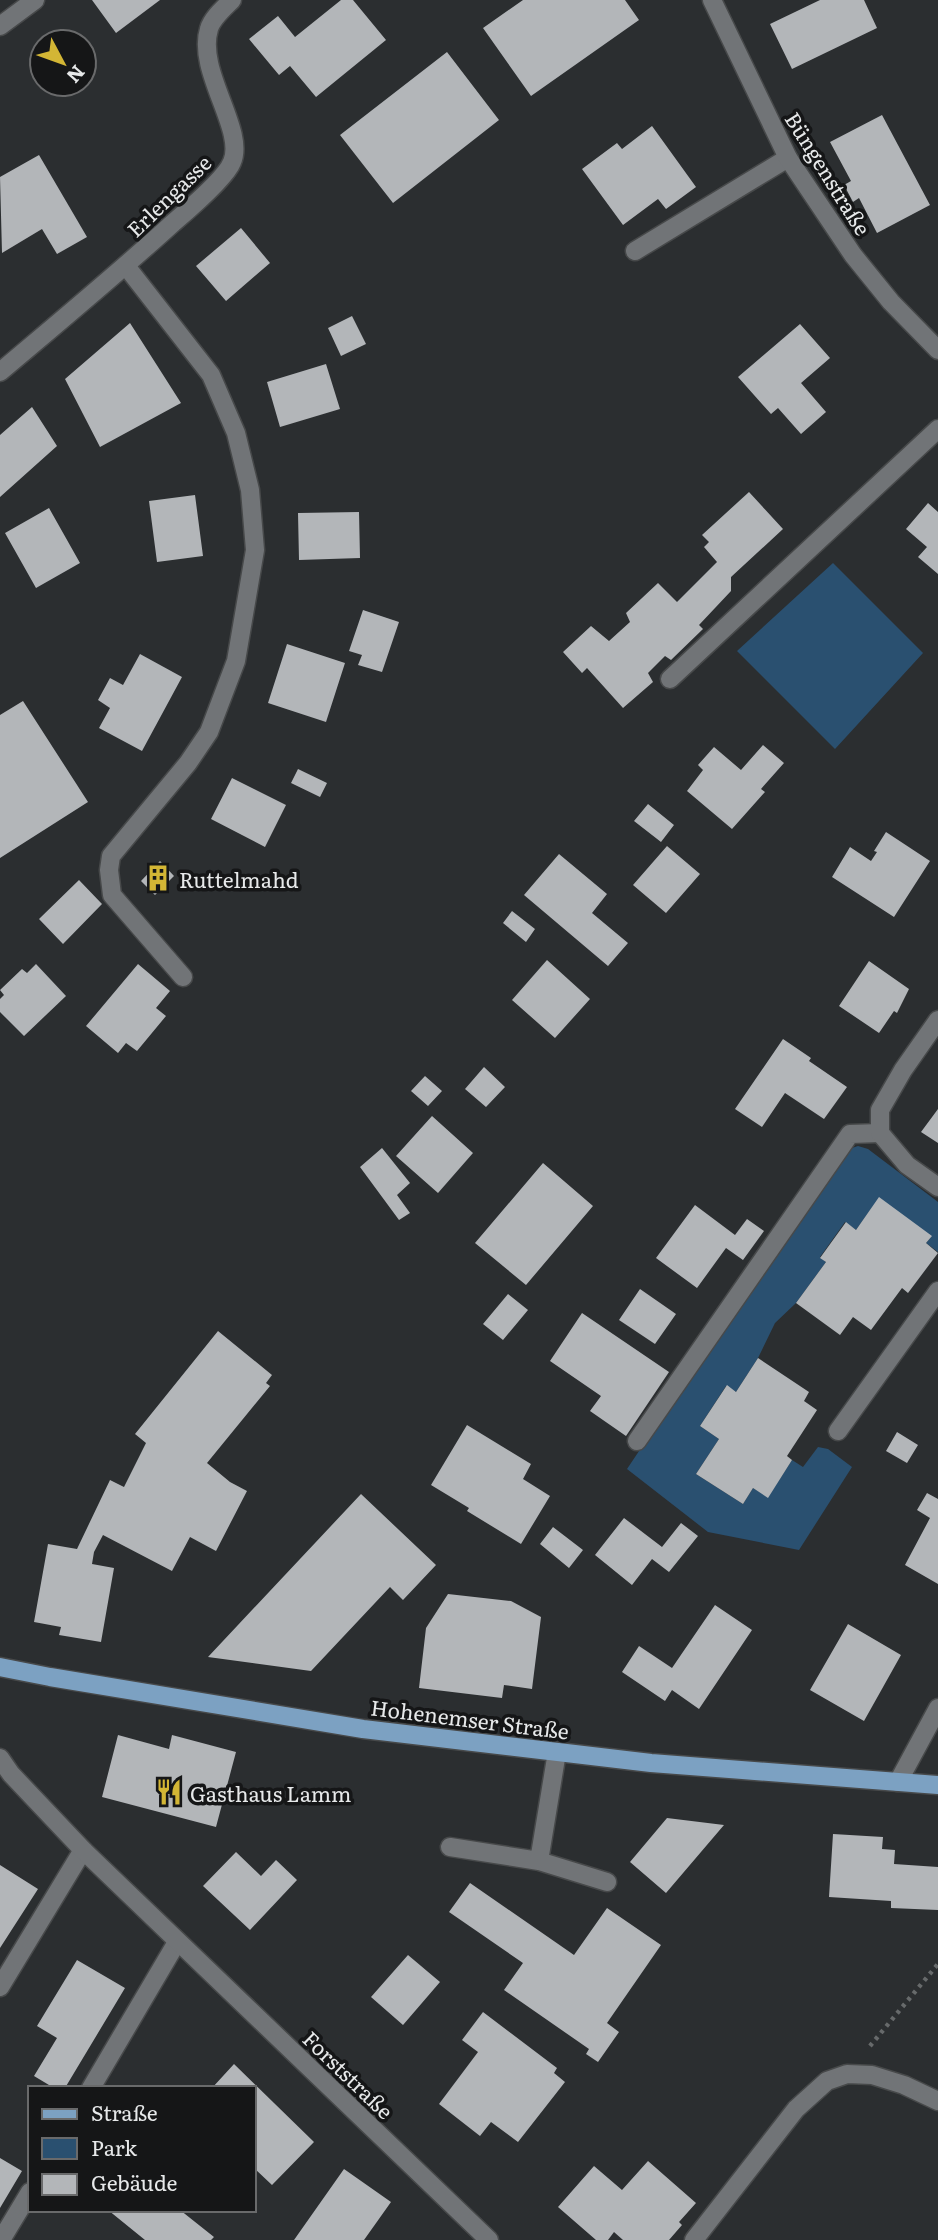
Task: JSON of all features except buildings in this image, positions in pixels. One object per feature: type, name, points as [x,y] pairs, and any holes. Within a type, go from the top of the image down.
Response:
[{"type":"main road","name":"Hohenemser Straße","points":[[0,1667],[363,1729],[650,1763],[938,1785]]},
{"type":"street","points":[[0,26],[35,0]]},
{"type":"street","name":"Büngenstraße","points":[[712,0],[788,158],[853,255],[891,302],[938,350]]},
{"type":"street","name":"Erlengasse","points":[[0,372],[126,266],[199,200],[232,163],[236,143],[215,87],[208,49],[209,29],[223,3]]},
{"type":"street","points":[[635,251],[788,158]]},
{"type":"street","points":[[126,266],[211,375],[236,433],[250,490],[255,550],[236,661],[209,732],[188,763],[111,856],[109,870],[112,895],[183,977]]},
{"type":"street","points":[[670,679],[938,429]]},
{"type":"street","points":[[938,1020],[903,1070],[880,1110],[880,1133],[907,1165],[938,1187]]},
{"type":"street","points":[[637,1440],[850,1134],[880,1133]]},
{"type":"street","points":[[838,1431],[938,1291]]},
{"type":"street","points":[[898,1782],[938,1708]]},
{"type":"street","points":[[539,1861],[558,1752]]},
{"type":"street","name":"Forststraße","points":[[0,1758],[11,1774],[83,1850],[489,2240]]},
{"type":"street","points":[[450,1847],[539,1861],[607,1882]]},
{"type":"street","points":[[0,1987],[83,1850]]},
{"type":"street","points":[[92,2086],[177,1942]]},
{"type":"street","points":[[694,2240],[796,2109],[827,2081],[847,2074],[872,2075],[904,2085],[938,2101]]},
{"type":"street","points":[[1,2240],[28,2195]]},
{"type":"path","points":[[847,2074],[938,1964]]},
{"type":"green space","points":[[833,563],[923,653],[835,749],[737,651]]},
{"type":"green space","points":[[858,1146],[868,1149],[938,1202],[938,1252],[926,1243],[931,1237],[879,1198],[856,1230],[845,1222],[820,1257],[826,1262],[796,1303],[775,1323],[758,1358],[736,1392],[726,1386],[700,1426],[719,1439],[696,1474],[743,1504],[753,1488],[768,1497],[792,1460],[803,1467],[818,1447],[828,1449],[852,1467],[799,1550],[708,1532],[627,1469],[740,1300],[849,1149]]},
{"type":"place","name":"Ruttelmahd","points":[[158,878]]},
{"type":"place","name":"Gasthaus Lamm","points":[[169,1792]]}]
